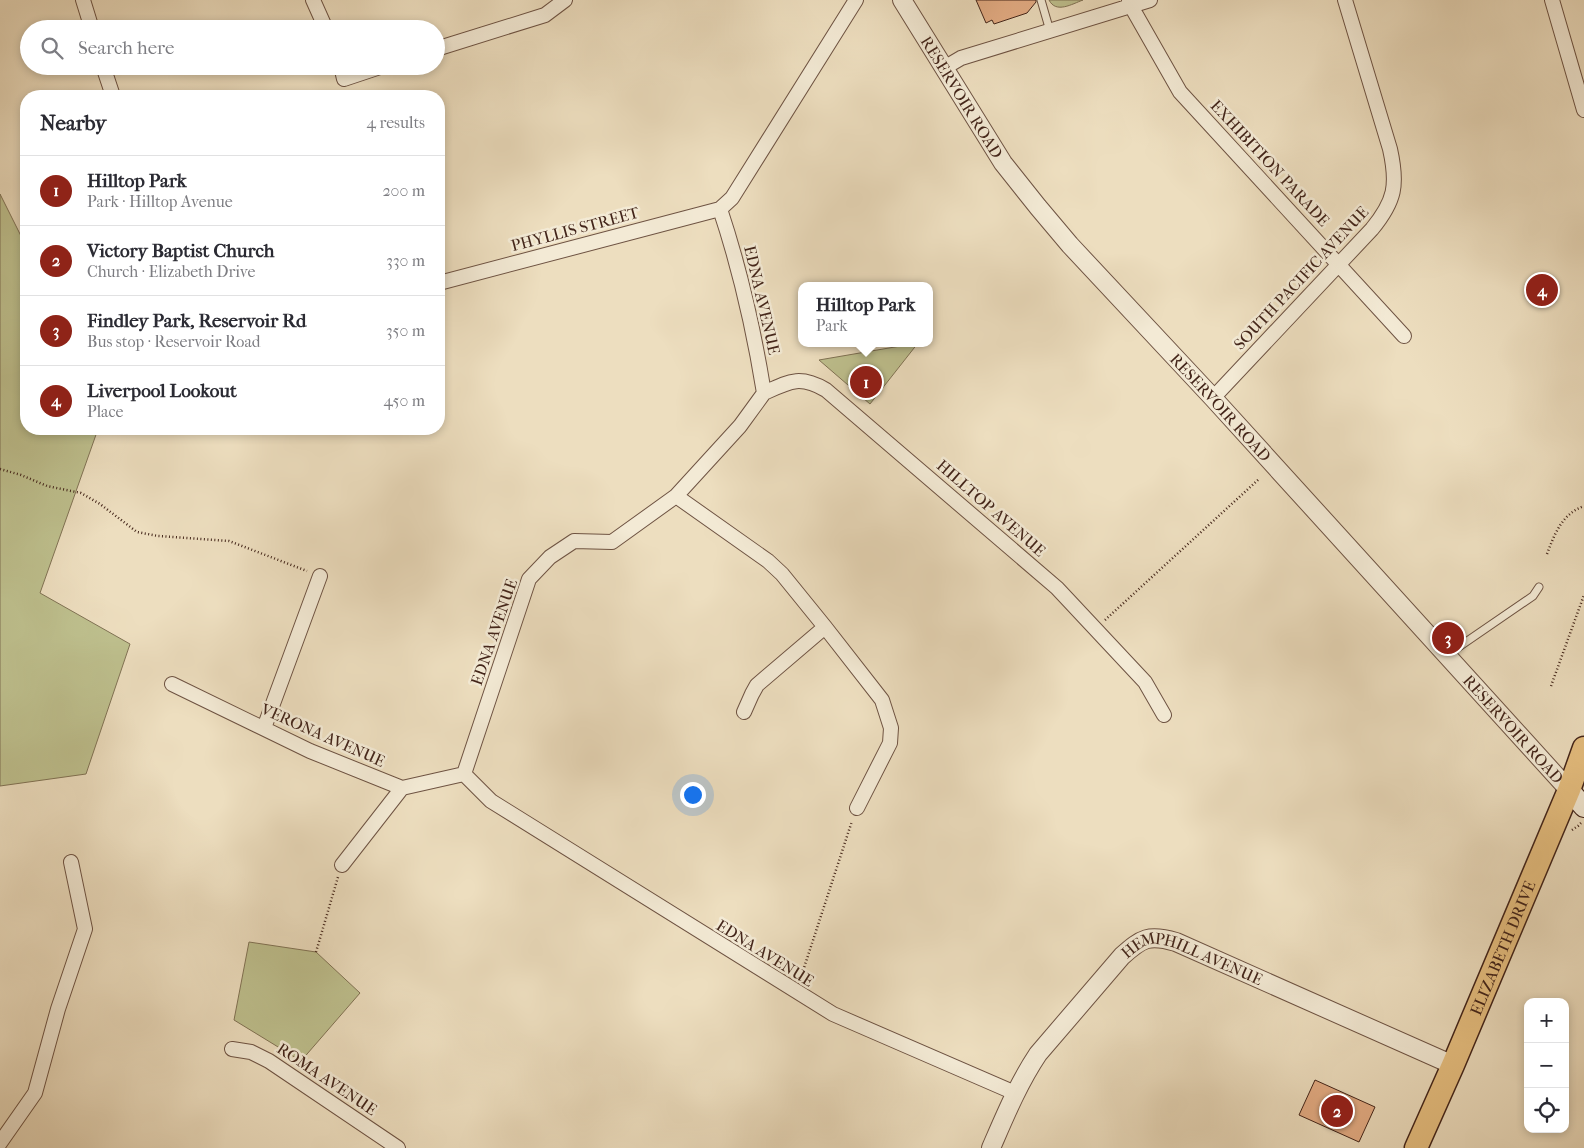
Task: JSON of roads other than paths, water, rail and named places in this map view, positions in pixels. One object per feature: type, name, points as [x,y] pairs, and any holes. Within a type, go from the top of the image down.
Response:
[{"type":"main road","name":"ELIZABETH DRIVE","points":[[1416,1148],[1569,790],[1584,748]]},
{"type":"main road","points":[[1569,790],[1584,807]]},
{"type":"street","points":[[83,0],[89,20]]},
{"type":"street","points":[[313,0],[322,20]]},
{"type":"street","points":[[445,47],[545,15],[565,0]]},
{"type":"street","points":[[720,209],[732,198],[856,0]]},
{"type":"street","name":"RESERVOIR ROAD","points":[[902,0],[1003,163],[1070,245],[1213,398],[1569,790]]},
{"type":"street","points":[[944,68],[962,58],[1050,31],[1130,3],[1150,0]]},
{"type":"street","name":"SOUTH PACIFIC AVENUE","points":[[1213,398],[1383,216],[1391,202],[1395,171],[1346,0]]},
{"type":"street","points":[[1552,0],[1584,110]]},
{"type":"street","name":"EXHIBITION PARADE","points":[[1130,3],[1180,92],[1404,336]]},
{"type":"street","points":[[107,75],[111,90]]},
{"type":"street","points":[[343,75],[344,79],[356,75]]},
{"type":"street","name":"PHYLLIS STREET","points":[[445,281],[720,209]]},
{"type":"street","name":"EDNA AVENUE","points":[[720,209],[736,262],[757,349],[764,393],[740,426],[676,496],[612,542],[574,541],[550,557],[529,579],[464,774],[491,801],[796,993],[833,1014],[1015,1093]]},
{"type":"street","name":"HILLTOP AVENUE","points":[[764,393],[796,381],[805,380],[826,390],[1057,588],[1145,682],[1164,715]]},
{"type":"street","points":[[676,496],[768,561],[782,574],[882,700],[891,728],[890,744],[856,808]]},
{"type":"street","points":[[264,728],[320,576]]},
{"type":"street","points":[[744,712],[757,685],[825,627]]},
{"type":"street","name":"VERONA AVENUE","points":[[172,684],[310,751],[402,788]]},
{"type":"street","points":[[342,865],[402,788],[464,774]]},
{"type":"street","points":[[0,1143],[34,1093],[58,1009],[85,929],[70,862]]},
{"type":"street","name":"HEMPHILL AVENUE","points":[[991,1148],[1026,1071],[1053,1035],[1122,956],[1137,942],[1149,938],[1162,938],[1176,942],[1453,1065]]},
{"type":"street","name":"ROMA AVENUE","points":[[232,1049],[251,1052],[270,1061],[398,1148]]},
{"type":"lane","points":[[1041,0],[1050,31]]},
{"type":"lane","points":[[1446,656],[1533,596],[1539,587]]},
{"type":"place","name":"Liverpool Lookout","points":[[1542,290]]},
{"type":"place","name":"Hilltop Park","points":[[866,382]]},
{"type":"place","name":"Findley Park, Reservoir Rd","points":[[1448,638]]},
{"type":"place","name":"Victory Baptist Church","points":[[1337,1111]]}]
